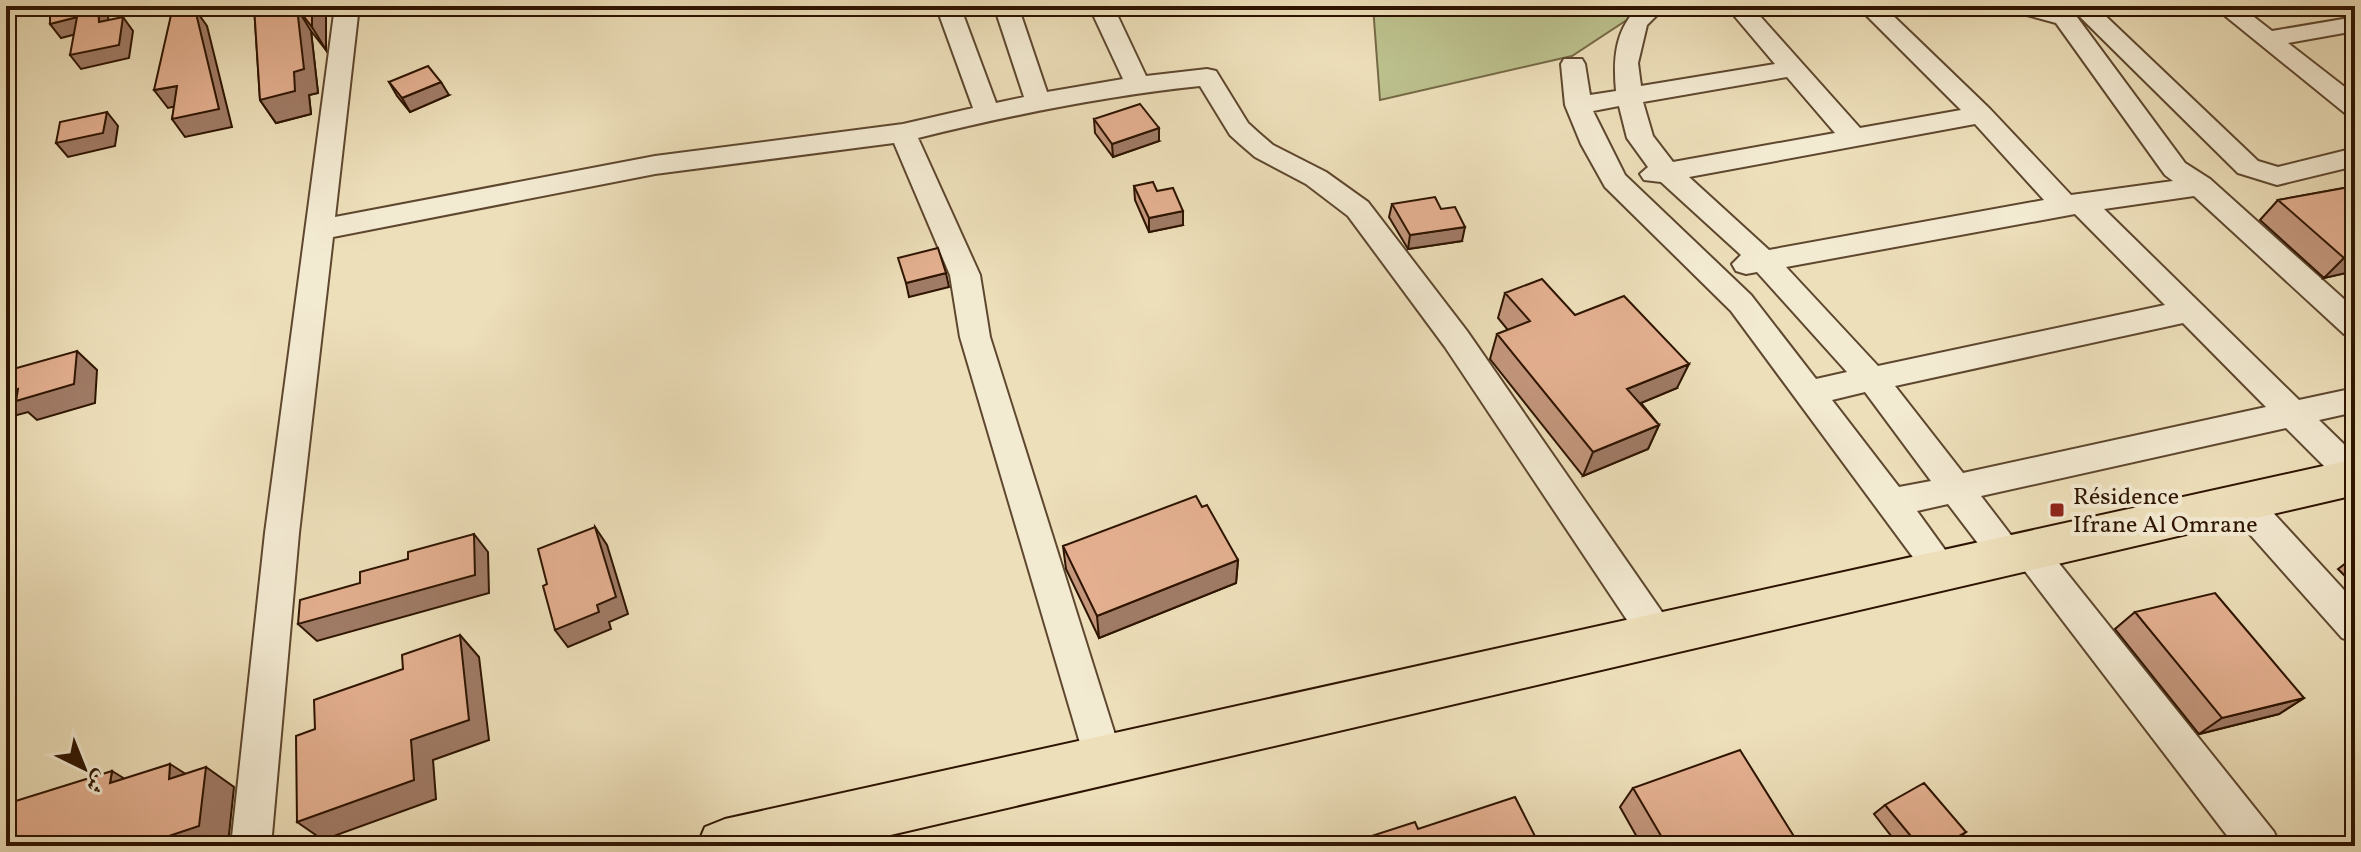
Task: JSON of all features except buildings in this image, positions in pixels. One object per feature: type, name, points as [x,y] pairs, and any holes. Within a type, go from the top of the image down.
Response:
[{"type":"highway","points":[[725,846],[2355,477]]},
{"type":"street","points":[[251,846],[282,533],[347,6]]},
{"type":"street","points":[[948,6],[987,112]]},
{"type":"street","points":[[1006,6],[1038,102]]},
{"type":"street","points":[[1101,6],[1138,85]]},
{"type":"street","points":[[1654,6],[1635,23],[1626,63],[1629,97],[1640,138],[1667,172],[1761,259],[1872,379],[1956,488],[2019,555],[2260,846]]},
{"type":"street","points":[[1738,6],[1854,138]]},
{"type":"street","points":[[1869,6],[2073,205],[2189,311],[2355,477]]},
{"type":"street","points":[[2020,6],[2065,18],[2175,169],[2200,186],[2355,326]]},
{"type":"street","points":[[2081,6],[2248,167],[2277,176],[2355,157]]},
{"type":"street","points":[[2227,6],[2355,108]]},
{"type":"street","points":[[2267,39],[2355,24]]},
{"type":"street","points":[[1573,64],[1578,105],[1594,144],[1615,181],[1741,303],[1944,572]]},
{"type":"street","points":[[1578,105],[1791,69]]},
{"type":"street","points":[[319,230],[655,165],[903,133],[1038,102],[1207,77],[1239,129],[1250,139],[1264,151],[1316,178],[1358,209],[1456,339],[1658,636]]},
{"type":"street","points":[[1615,181],[1981,115]]},
{"type":"street","points":[[903,133],[965,275],[979,351],[1104,760]]},
{"type":"street","points":[[1712,273],[1761,259],[2200,186]]},
{"type":"street","points":[[1811,392],[2189,311]]},
{"type":"street","points":[[1891,503],[2355,400]]},
{"type":"street","points":[[2243,503],[2355,627]]},
{"type":"green space","points":[[1373,6],[1648,6],[1572,56],[1380,100]]},
{"type":"place","name":"Résidence Ifrane Al Omrane","points":[[2057,510]]}]
